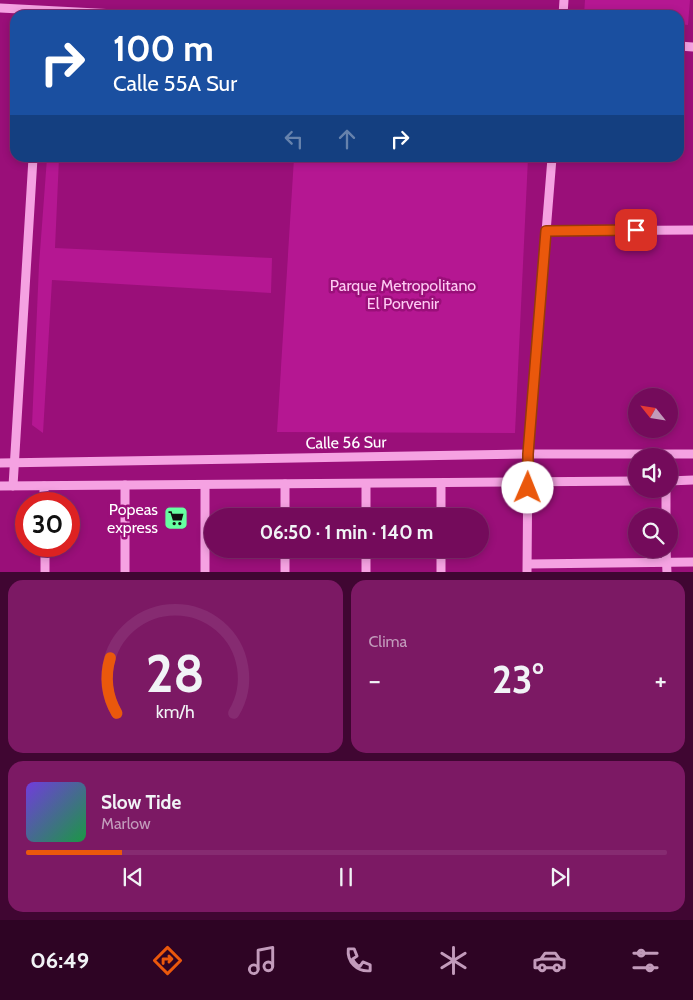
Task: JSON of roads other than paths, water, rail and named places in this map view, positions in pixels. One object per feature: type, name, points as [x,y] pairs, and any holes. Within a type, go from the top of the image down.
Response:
[{"type":"street","points":[[0,8],[16,10]]},
{"type":"street","points":[[13,486],[33,162]]},
{"type":"street","points":[[552,162],[528,454],[527,568],[666,561],[693,562]]},
{"type":"street","points":[[546,231],[693,230]]},
{"type":"street","name":"Calle 56 Sur","points":[[0,462],[528,454],[693,454]]},
{"type":"street","points":[[678,480],[693,480]]},
{"type":"street","points":[[0,486],[628,481]]},
{"type":"street","points":[[285,484],[285,508]]},
{"type":"street","points":[[366,484],[366,508]]},
{"type":"street","points":[[441,484],[441,508]]},
{"type":"street","points":[[125,485],[125,572]]},
{"type":"street","points":[[204,485],[205,572]]},
{"type":"street","points":[[44,486],[44,492]]},
{"type":"street","points":[[45,557],[45,572]]},
{"type":"street","points":[[285,558],[286,572]]},
{"type":"street","points":[[366,558],[366,572]]},
{"type":"street","points":[[441,558],[441,572]]},
{"type":"street","points":[[666,561],[666,572]]},
{"type":"place","name":"Popeas express","points":[[176,518]]},
{"type":"park label","name":"Parque Metropolitano El Porvenir","points":[[403,294]]}]
